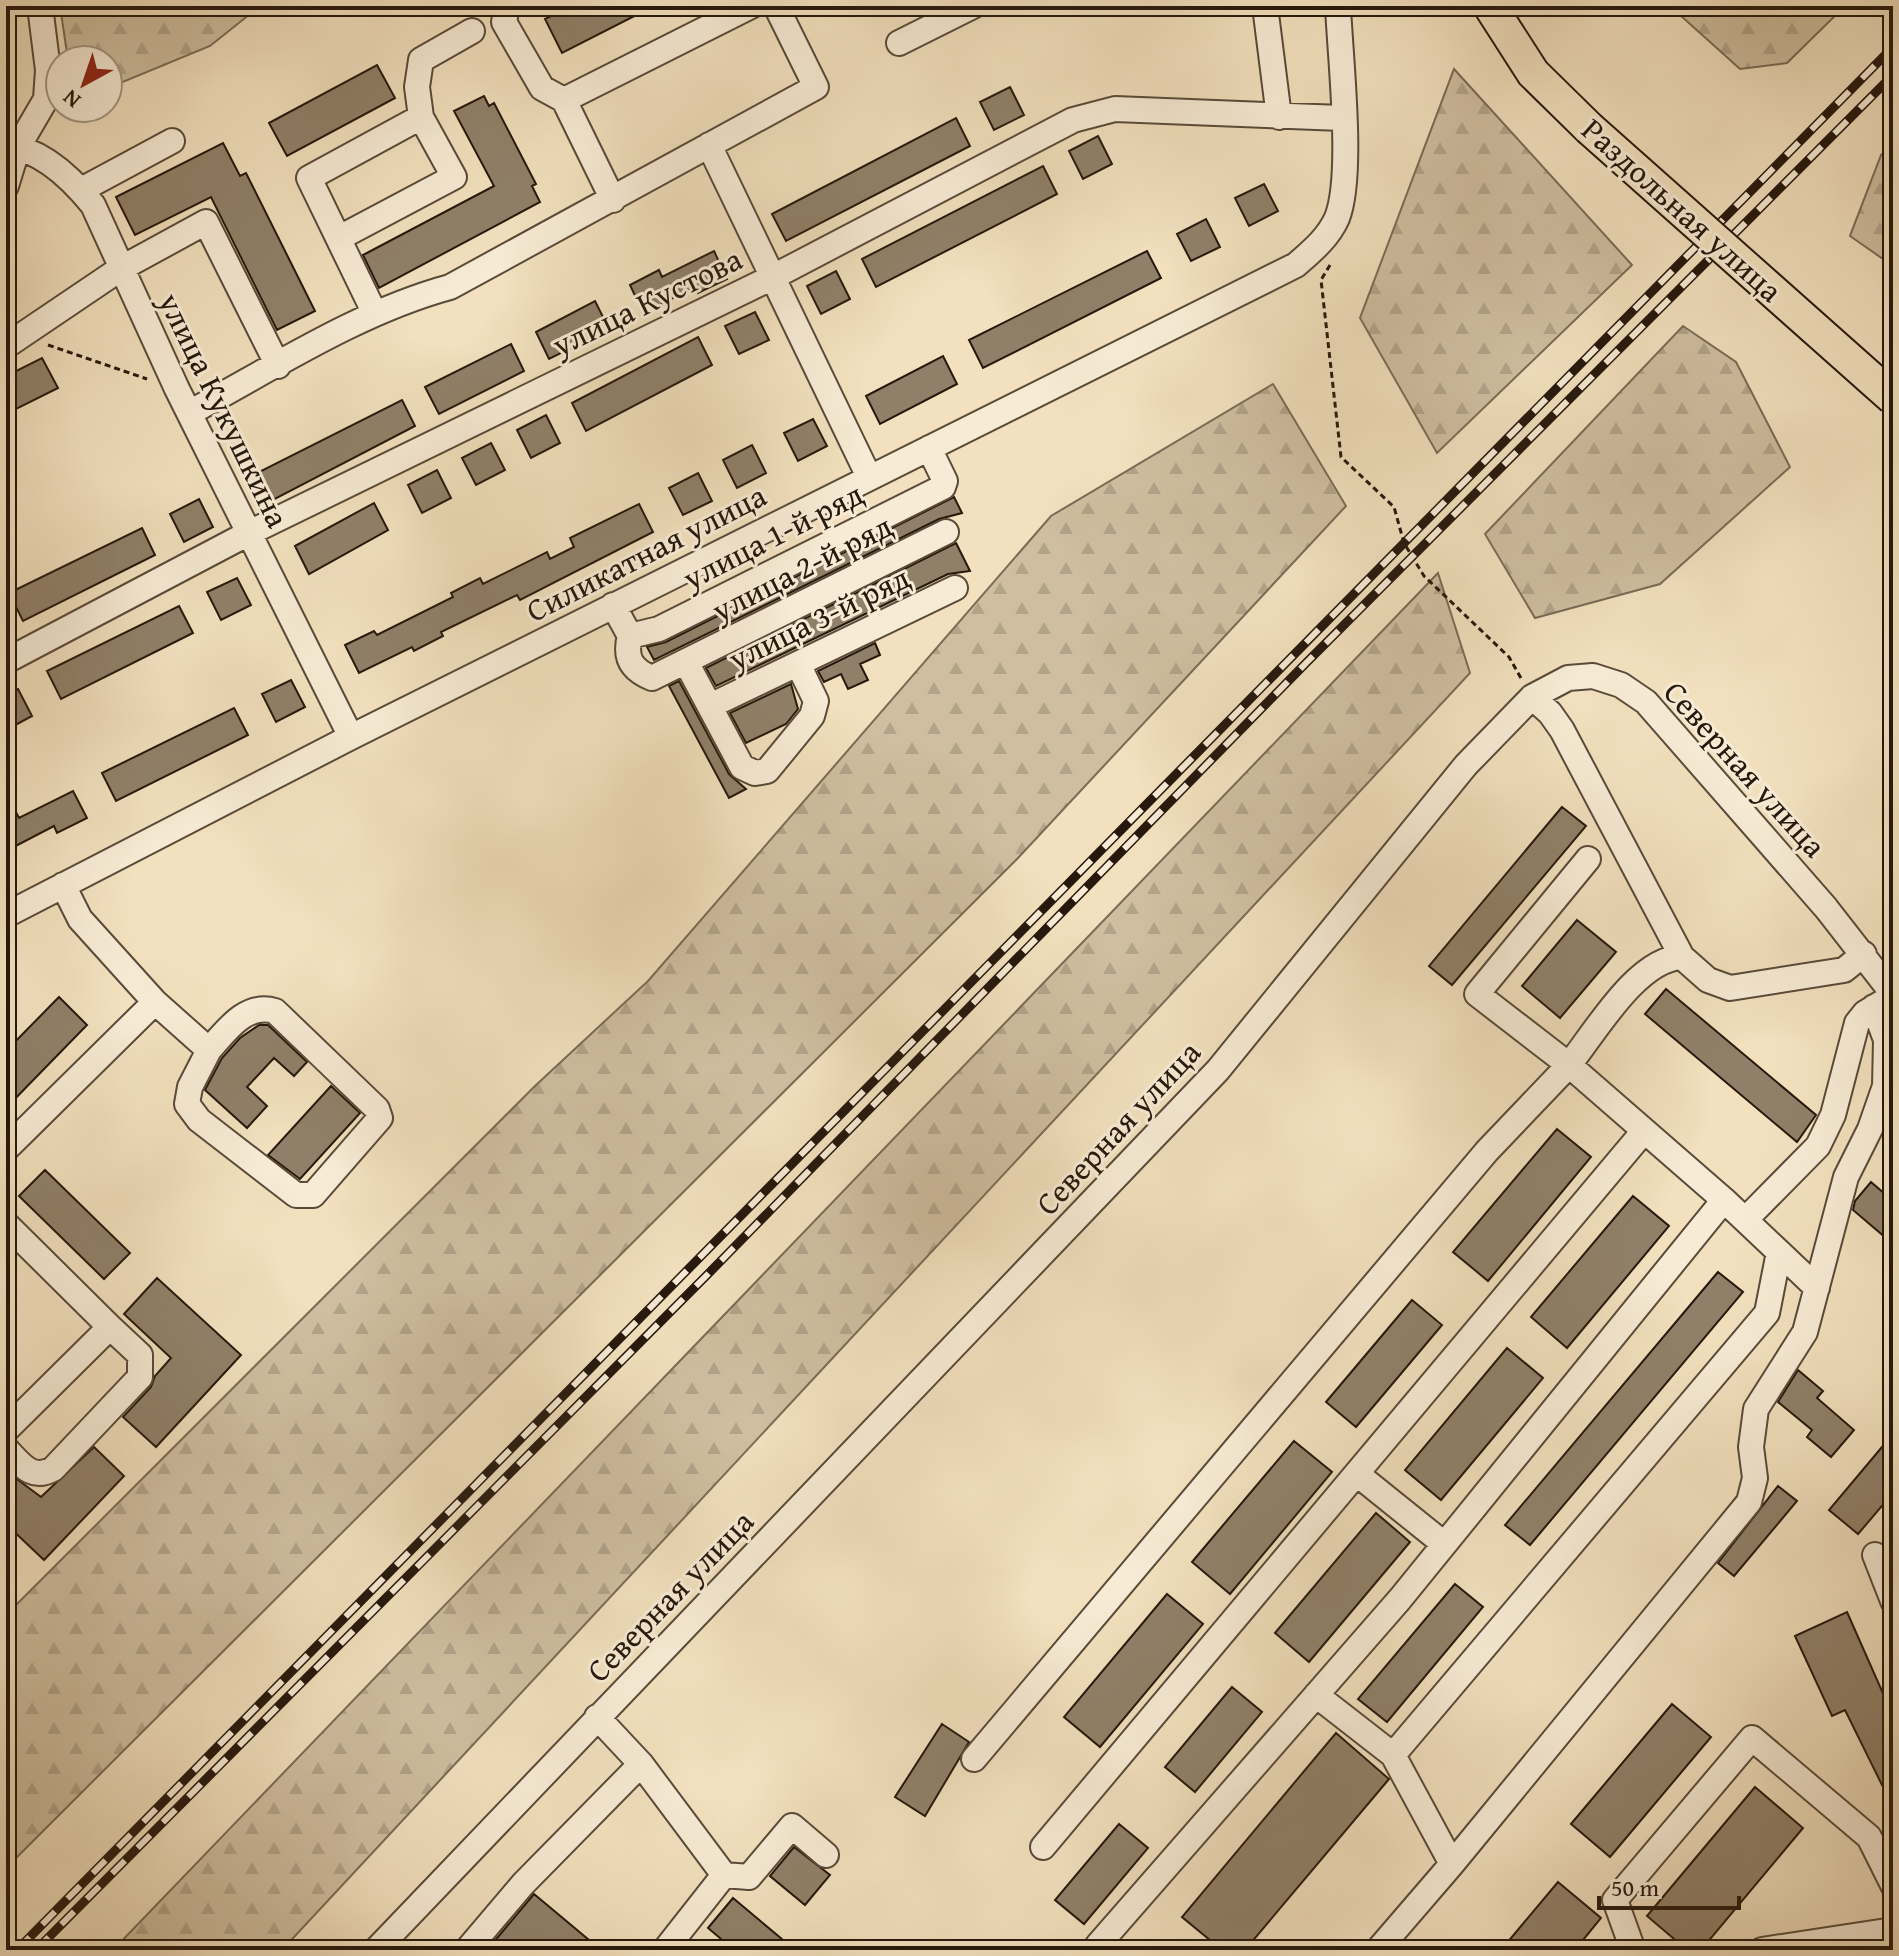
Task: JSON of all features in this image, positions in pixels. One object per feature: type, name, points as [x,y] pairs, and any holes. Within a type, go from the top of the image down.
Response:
[{"type":"main road","name":"Раздольная улица","points":[[1490,6],[1533,73],[1893,374]]},
{"type":"main road","name":"Раздольная улица","points":[[1509,6],[1547,65],[1593,121],[1893,398]]},
{"type":"street","points":[[6,186],[12,147],[46,99],[48,70],[40,6]]},
{"type":"street","points":[[507,6],[504,22],[542,88],[564,100],[613,200]]},
{"type":"street","points":[[564,100],[751,6]]},
{"type":"street","points":[[189,413],[375,314],[410,298],[450,287],[816,87],[776,6]]},
{"type":"street","points":[[899,43],[973,6]]},
{"type":"street","points":[[1265,6],[1279,117]]},
{"type":"street","points":[[1325,253],[1342,199],[1338,6]]},
{"type":"street","points":[[339,238],[454,177],[421,117],[417,87],[421,60],[472,31]]},
{"type":"street","name":"улица Кустова","points":[[6,661],[249,533],[771,278],[1073,120],[1115,109],[1342,118]]},
{"type":"street","points":[[375,314],[309,178],[421,117]]},
{"type":"street","points":[[81,190],[172,141]]},
{"type":"street","points":[[709,145],[869,477]]},
{"type":"street","name":"улица Кукушкина","points":[[12,147],[48,163],[81,190],[93,205],[177,389],[351,737]]},
{"type":"street","points":[[15,341],[120,269],[206,222],[278,366]]},
{"type":"street","name":"Силикатная улица","points":[[6,915],[613,605],[1325,253]]},
{"type":"street","name":"улица 1-й ряд","points":[[630,636],[659,629],[943,487],[945,481],[929,448]]},
{"type":"street","name":"улица 2-й ряд","points":[[613,605],[630,636],[626,651],[640,673],[652,678],[946,532]]},
{"type":"street","name":"улица 3-й ряд","points":[[710,706],[955,588]]},
{"type":"street","points":[[686,662],[742,767],[755,773],[767,771],[812,716],[816,701],[798,664]]},
{"type":"street","name":"Северная улица","points":[[376,1950],[1218,1070],[1466,765],[1532,697],[1568,678],[1593,676],[1621,685],[1646,702],[1864,954],[1887,999],[1885,1086],[1870,1129],[1846,1177],[1805,1332],[1756,1409],[1751,1447],[1755,1478],[1749,1502],[1378,1950]]},
{"type":"street","points":[[1532,697],[1562,730],[1682,957],[1708,980],[1730,988],[1844,970],[1864,954]]},
{"type":"street","points":[[1588,859],[1477,994],[1569,1065],[1746,1219],[1817,1288]]},
{"type":"street","points":[[63,885],[80,919],[155,1002],[209,1050]]},
{"type":"street","points":[[974,1759],[1487,1151],[1569,1065],[1639,976],[1665,958],[1682,957]]},
{"type":"street","points":[[1746,1219],[1818,1146],[1833,1115],[1857,1023],[1887,999]]},
{"type":"street","points":[[6,1149],[155,1002]]},
{"type":"street","points":[[264,1008],[275,1011],[377,1109],[380,1118],[313,1195],[296,1195],[199,1120],[187,1104],[190,1087],[209,1050],[238,1018],[264,1008]]},
{"type":"street","points":[[1043,1847],[1644,1131]]},
{"type":"street","points":[[1098,1945],[1444,1544],[1724,1200]]},
{"type":"street","points":[[6,1224],[140,1355],[140,1377],[53,1469],[43,1475],[30,1473],[6,1449]]},
{"type":"street","points":[[1393,1755],[1767,1313],[1779,1252]]},
{"type":"street","points":[[6,1430],[110,1327]]},
{"type":"street","points":[[1357,1474],[1444,1544]]},
{"type":"street","points":[[1875,1555],[1893,1601]]},
{"type":"street","points":[[1316,1695],[1393,1755],[1452,1864]]},
{"type":"street","points":[[597,1717],[641,1764],[724,1875],[749,1877],[792,1826],[826,1855]]},
{"type":"street","points":[[1633,1950],[1615,1900],[1752,1738],[1869,1837],[1893,1885]]},
{"type":"street","points":[[467,1950],[523,1884],[641,1764]]},
{"type":"street","points":[[665,1950],[724,1875]]},
{"type":"street","points":[[1762,1950],[1893,1930]]},
{"type":"path","points":[[1325,253],[1321,280],[1341,457],[1394,507],[1404,543],[1424,576],[1509,657],[1532,697]]},
{"type":"path","points":[[15,341],[177,389]]},
{"type":"green space","points":[[60,6],[260,6],[210,46],[124,82],[124,44],[66,44]]},
{"type":"green space","points":[[1670,6],[1845,6],[1787,63],[1740,69]]},
{"type":"green space","points":[[1454,69],[1632,265],[1437,453],[1360,318]]},
{"type":"green space","points":[[1893,144],[1893,266],[1850,236],[1881,155]]},
{"type":"green space","points":[[1683,326],[1736,362],[1790,467],[1660,584],[1535,618],[1485,534]]},
{"type":"green space","points":[[1273,384],[1346,506],[1018,858],[6,1868],[6,1615],[535,1086],[648,981],[1051,516]]},
{"type":"green space","points":[[1438,573],[1470,673],[282,1950],[113,1950]]},
{"type":"building","points":[[571,6],[654,6],[562,53],[545,19]]},
{"type":"building","points":[[377,65],[395,98],[287,156],[269,123]]},
{"type":"building","points":[[1010,87],[1024,115],[994,130],[980,102]]},
{"type":"building","points":[[484,96],[489,106],[494,103],[536,184],[532,186],[540,202],[379,288],[363,255],[494,186],[454,111]]},
{"type":"building","points":[[956,118],[970,146],[786,241],[772,214]]},
{"type":"building","points":[[1098,136],[1112,164],[1083,179],[1069,151]]},
{"type":"building","points":[[223,143],[240,176],[246,173],[315,311],[277,330],[211,197],[135,235],[116,197]]},
{"type":"building","points":[[1043,166],[1057,194],[876,287],[862,259]]},
{"type":"building","points":[[1264,184],[1278,211],[1249,226],[1235,198]]},
{"type":"building","points":[[1206,219],[1220,247],[1191,261],[1177,234]]},
{"type":"building","points":[[714,251],[727,279],[698,293],[695,287],[643,313],[630,285],[659,270],[662,277]]},
{"type":"building","points":[[1147,251],[1161,278],[983,368],[969,340]]},
{"type":"building","points":[[836,271],[850,299],[821,314],[807,286]]},
{"type":"building","points":[[595,301],[609,329],[549,359],[536,332]]},
{"type":"building","points":[[755,312],[769,340],[739,354],[725,326]]},
{"type":"building","points":[[698,337],[712,365],[586,431],[572,403]]},
{"type":"building","points":[[511,344],[524,371],[439,414],[425,387]]},
{"type":"building","points":[[943,356],[957,384],[880,424],[866,396]]},
{"type":"building","points":[[42,358],[58,388],[6,414],[6,376]]},
{"type":"building","points":[[402,400],[415,426],[269,502],[255,474]]},
{"type":"building","points":[[546,415],[560,443],[531,458],[517,430]]},
{"type":"building","points":[[813,419],[827,446],[798,461],[784,433]]},
{"type":"building","points":[[491,443],[505,470],[476,485],[462,458]]},
{"type":"building","points":[[752,445],[766,473],[737,488],[723,460]]},
{"type":"building","points":[[437,470],[451,498],[422,513],[408,485]]},
{"type":"building","points":[[698,473],[712,501],[683,515],[669,488]]},
{"type":"building","points":[[954,497],[962,513],[939,519],[654,660],[647,647],[666,642]]},
{"type":"building","points":[[199,499],[213,527],[184,542],[170,514]]},
{"type":"building","points":[[374,503],[388,530],[309,574],[295,546]]},
{"type":"building","points":[[639,504],[653,532],[520,600],[517,595],[441,632],[443,636],[414,651],[412,647],[359,673],[345,645],[374,631],[377,635],[453,597],[451,593],[480,578],[483,584],[547,552],[550,559],[574,547],[570,538]]},
{"type":"building","points":[[142,528],[155,555],[23,621],[9,593]]},
{"type":"building","points":[[956,543],[970,571],[948,574],[716,686],[706,668]]},
{"type":"building","points":[[237,578],[251,605],[221,620],[207,592]]},
{"type":"building","points":[[179,606],[193,633],[61,699],[47,671]]},
{"type":"building","points":[[875,643],[880,655],[860,664],[868,680],[848,689],[841,674],[824,682],[818,671]]},
{"type":"building","points":[[291,680],[305,707],[276,722],[262,694]]},
{"type":"building","points":[[679,681],[729,774],[746,789],[729,798],[669,686]]},
{"type":"building","points":[[791,684],[798,709],[786,724],[746,743],[730,713]]},
{"type":"building","points":[[18,689],[32,716],[6,730],[6,695]]},
{"type":"building","points":[[234,708],[248,735],[116,801],[102,773]]},
{"type":"building","points":[[73,791],[87,818],[57,833],[54,826],[6,851],[6,793],[19,818]]},
{"type":"building","points":[[1562,807],[1586,826],[1452,985],[1429,966]]},
{"type":"building","points":[[1577,920],[1616,952],[1560,1018],[1522,986]]},
{"type":"building","points":[[1666,989],[1816,1115],[1797,1142],[1645,1014]]},
{"type":"building","points":[[59,997],[87,1025],[6,1108],[6,1051]]},
{"type":"building","points":[[259,1025],[268,1025],[307,1062],[294,1076],[274,1058],[247,1087],[267,1106],[247,1128],[205,1090],[222,1058],[240,1038]]},
{"type":"building","points":[[331,1086],[360,1113],[300,1179],[268,1155]]},
{"type":"building","points":[[1557,1129],[1591,1157],[1488,1281],[1453,1252]]},
{"type":"building","points":[[45,1170],[130,1253],[104,1279],[19,1196]]},
{"type":"building","points":[[1871,1182],[1893,1201],[1893,1244],[1853,1210],[1855,1201]]},
{"type":"building","points":[[1633,1196],[1669,1226],[1567,1348],[1531,1317]]},
{"type":"building","points":[[1718,1272],[1743,1292],[1530,1545],[1505,1525]]},
{"type":"building","points":[[157,1278],[241,1355],[156,1447],[123,1417],[151,1387],[155,1376],[171,1358],[124,1314]]},
{"type":"building","points":[[1412,1300],[1442,1325],[1356,1427],[1326,1402]]},
{"type":"building","points":[[1507,1348],[1543,1378],[1441,1500],[1405,1470]]},
{"type":"building","points":[[1798,1370],[1823,1391],[1817,1398],[1854,1430],[1831,1457],[1807,1437],[1812,1430],[1778,1402]]},
{"type":"building","points":[[1294,1441],[1332,1472],[1230,1594],[1192,1562]]},
{"type":"building","points":[[94,1447],[124,1476],[44,1560],[6,1524],[6,1471],[41,1497]]},
{"type":"building","points":[[1882,1447],[1893,1456],[1893,1493],[1858,1534],[1829,1510]]},
{"type":"building","points":[[1778,1486],[1797,1501],[1734,1576],[1718,1563]]},
{"type":"building","points":[[1376,1513],[1410,1542],[1309,1662],[1275,1633]]},
{"type":"building","points":[[1455,1584],[1483,1607],[1387,1722],[1358,1699]]},
{"type":"building","points":[[1167,1594],[1203,1624],[1100,1747],[1064,1717]]},
{"type":"building","points":[[1847,1612],[1893,1716],[1893,1779],[1882,1785],[1845,1710],[1832,1716],[1795,1636]]},
{"type":"building","points":[[1232,1687],[1262,1712],[1195,1792],[1165,1767]]},
{"type":"building","points":[[1672,1704],[1711,1737],[1610,1857],[1571,1824]]},
{"type":"building","points":[[942,1724],[969,1742],[925,1816],[895,1797]]},
{"type":"building","points":[[1336,1733],[1389,1779],[1245,1950],[1222,1950],[1182,1917]]},
{"type":"building","points":[[1755,1787],[1803,1828],[1701,1950],[1687,1950],[1647,1916]]},
{"type":"building","points":[[1119,1824],[1148,1848],[1084,1924],[1055,1900]]},
{"type":"building","points":[[794,1847],[830,1875],[805,1905],[770,1876]]},
{"type":"building","points":[[1558,1882],[1601,1918],[1575,1950],[1501,1950]]},
{"type":"building","points":[[534,1894],[601,1950],[487,1950]]},
{"type":"building","points":[[733,1898],[795,1950],[734,1950],[708,1928]]},
{"type":"railway","points":[[17,1950],[1893,47]]},
{"type":"railway","points":[[36,1950],[708,1274],[1307,662],[1893,75]]}]
